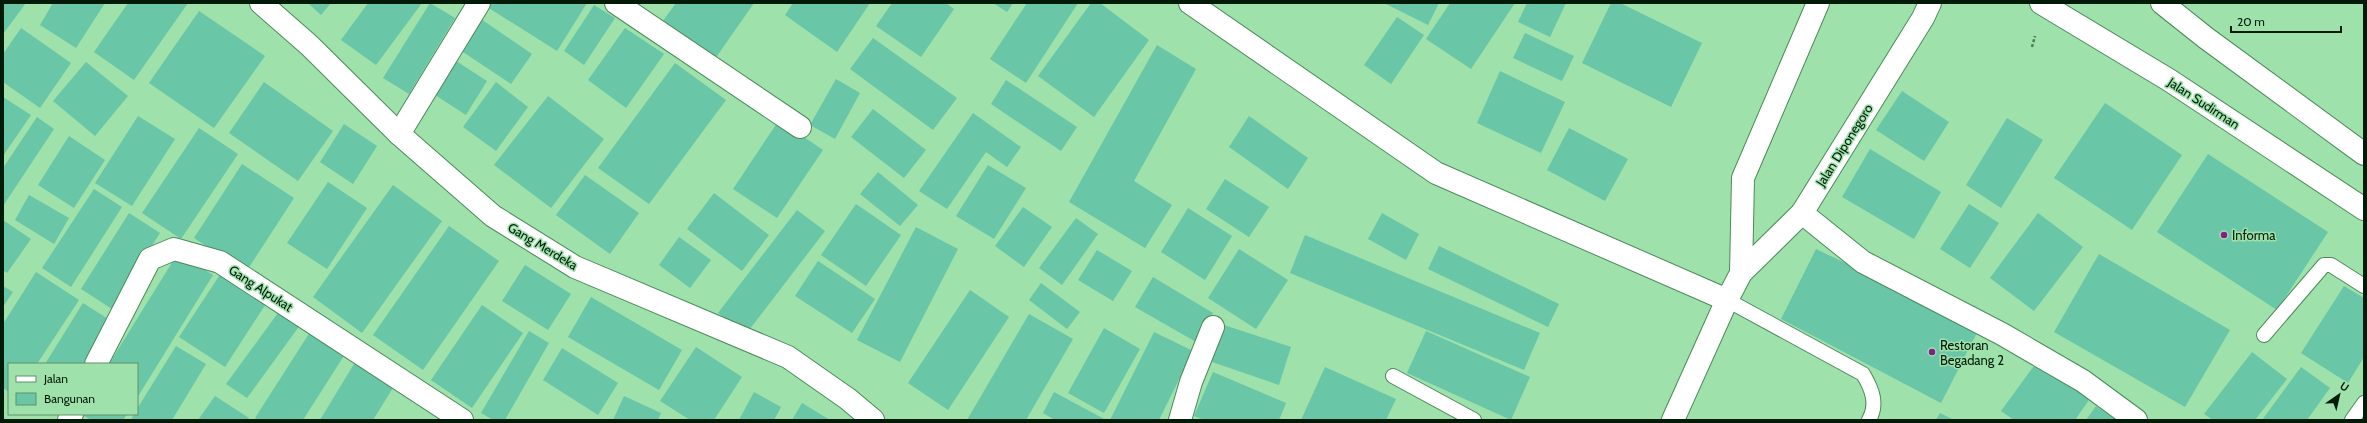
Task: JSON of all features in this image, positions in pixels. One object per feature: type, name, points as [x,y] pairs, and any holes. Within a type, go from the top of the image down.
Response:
[{"type":"street","name":"Gang Merdeka","points":[[261,3],[309,44],[399,134],[493,216],[575,267],[788,357],[848,399],[873,420]]},
{"type":"street","points":[[399,134],[479,3]]},
{"type":"street","points":[[616,3],[800,127]]},
{"type":"street","points":[[1190,3],[1436,173],[1727,300]]},
{"type":"street","name":"Jalan Diponegoro","points":[[1741,273],[1743,178],[1818,3]]},
{"type":"street","name":"Jalan Diponegoro","points":[[1673,420],[1727,300],[1741,273],[1802,213],[1923,18],[1930,3]]},
{"type":"street","name":"Jalan Sudirman","points":[[2041,3],[2169,80],[2364,210]]},
{"type":"street","points":[[2162,3],[2206,38],[2364,154]]},
{"type":"street","points":[[2185,3],[2206,38]]},
{"type":"street","points":[[1802,213],[1863,262],[2002,334],[2083,382],[2136,420]]},
{"type":"street","name":"Gang Alpukat","points":[[97,363],[150,259],[174,249],[220,262],[462,420]]},
{"type":"street","points":[[1180,420],[1191,382],[1213,327]]},
{"type":"lane","points":[[2264,335],[2324,265],[2331,265],[2364,286]]},
{"type":"lane","points":[[1727,300],[1863,374],[1872,389],[1874,411],[1869,420]]},
{"type":"lane","points":[[1393,376],[1474,420]]},
{"type":"lane","points":[[2352,420],[2364,403]]},
{"type":"building","points":[[3,3],[26,3],[3,34]]},
{"type":"building","points":[[53,3],[105,3],[76,48],[40,25]]},
{"type":"building","points":[[128,3],[188,3],[134,80],[94,52]]},
{"type":"building","points":[[308,3],[331,3],[321,15]]},
{"type":"building","points":[[368,3],[422,3],[376,65],[341,40]]},
{"type":"building","points":[[430,3],[455,18],[409,94],[383,78]]},
{"type":"building","points":[[485,3],[587,3],[557,51],[484,5]]},
{"type":"building","points":[[676,3],[754,3],[710,66],[657,29]]},
{"type":"building","points":[[793,3],[870,3],[837,52],[785,15]]},
{"type":"building","points":[[892,3],[946,3],[954,9],[921,57],[876,26]]},
{"type":"building","points":[[993,3],[1013,3],[1007,12]]},
{"type":"building","points":[[1027,3],[1078,3],[1026,83],[990,59]]},
{"type":"building","points":[[1091,3],[1100,3],[1149,40],[1094,117],[1038,76]]},
{"type":"building","points":[[1384,3],[1439,3],[1428,25]]},
{"type":"building","points":[[1450,3],[1515,3],[1471,69],[1426,39]]},
{"type":"building","points":[[1527,3],[1566,3],[1550,37],[1518,22]]},
{"type":"building","points":[[1611,3],[1620,3],[1702,43],[1671,107],[1582,63]]},
{"type":"building","points":[[594,5],[615,18],[584,65],[564,51]]},
{"type":"building","points":[[199,11],[265,56],[214,128],[149,83]]},
{"type":"building","points":[[478,17],[532,54],[511,84],[457,48]]},
{"type":"building","points":[[1397,17],[1424,35],[1391,84],[1364,65]]},
{"type":"building","points":[[21,28],[71,63],[40,108],[3,82],[3,54]]},
{"type":"building","points":[[625,28],[664,54],[626,108],[588,80]]},
{"type":"building","points":[[1525,33],[1574,56],[1562,81],[1513,58]]},
{"type":"building","points":[[873,38],[957,98],[933,130],[850,69]]},
{"type":"building","points":[[1157,45],[1196,69],[1134,181],[1172,205],[1145,248],[1069,202]]},
{"type":"building","points":[[450,57],[487,81],[466,115],[429,91]]},
{"type":"building","points":[[86,62],[128,96],[95,136],[53,101]]},
{"type":"building","points":[[675,63],[726,100],[649,204],[598,168]]},
{"type":"building","points":[[1500,71],[1565,102],[1541,153],[1477,123]]},
{"type":"building","points":[[836,79],[860,93],[835,139],[810,125]]},
{"type":"building","points":[[1006,80],[1077,127],[1061,151],[991,104]]},
{"type":"building","points":[[264,82],[333,131],[298,181],[229,133]]},
{"type":"building","points":[[496,82],[528,107],[496,151],[463,127]]},
{"type":"building","points":[[1902,91],[1949,122],[1924,161],[1876,130]]},
{"type":"building","points":[[548,96],[604,139],[551,208],[494,165]]},
{"type":"building","points":[[3,97],[31,115],[3,156]]},
{"type":"building","points":[[2105,103],[2182,155],[2132,230],[2054,178]]},
{"type":"building","points":[[873,109],[926,150],[904,178],[851,137]]},
{"type":"building","points":[[973,113],[1021,147],[1007,167],[986,152],[947,209],[919,191]]},
{"type":"building","points":[[138,116],[175,139],[132,206],[95,183]]},
{"type":"building","points":[[1249,116],[1308,158],[1288,189],[1229,147]]},
{"type":"building","points":[[37,117],[54,129],[3,206],[3,168]]},
{"type":"building","points":[[2007,118],[2043,140],[2001,208],[1966,185]]},
{"type":"building","points":[[779,120],[823,150],[777,218],[733,189]]},
{"type":"building","points":[[344,124],[377,146],[353,184],[320,162]]},
{"type":"building","points":[[199,128],[238,154],[181,239],[142,213]]},
{"type":"building","points":[[1569,128],[1628,159],[1605,201],[1547,170]]},
{"type":"building","points":[[69,136],[105,160],[74,208],[38,185]]},
{"type":"building","points":[[1870,149],[1941,192],[1914,239],[1842,197]]},
{"type":"building","points":[[2208,154],[2328,232],[2277,310],[2157,232]]},
{"type":"building","points":[[242,164],[294,198],[246,272],[194,238]]},
{"type":"building","points":[[988,165],[1026,188],[994,239],[956,216]]},
{"type":"building","points":[[878,172],[918,205],[900,226],[860,194]]},
{"type":"building","points":[[585,175],[639,213],[610,254],[556,215]]},
{"type":"building","points":[[1225,179],[1269,207],[1249,237],[1206,209]]},
{"type":"building","points":[[328,182],[367,208],[327,269],[287,243]]},
{"type":"building","points":[[393,185],[442,221],[362,333],[313,297]]},
{"type":"building","points":[[94,189],[122,207],[71,287],[42,268]]},
{"type":"building","points":[[714,193],[769,235],[742,271],[687,229]]},
{"type":"building","points":[[29,195],[69,218],[54,244],[15,220]]},
{"type":"building","points":[[856,204],[901,235],[866,286],[821,255]]},
{"type":"building","points":[[1969,204],[1999,223],[1970,268],[1940,249]]},
{"type":"building","points":[[1023,207],[1052,227],[1024,267],[995,246]]},
{"type":"building","points":[[1188,208],[1232,236],[1205,280],[1161,252]]},
{"type":"building","points":[[797,210],[825,231],[746,334],[718,313]]},
{"type":"building","points":[[129,213],[160,233],[112,309],[81,289]]},
{"type":"building","points":[[1382,213],[1419,234],[1406,260],[1368,239]]},
{"type":"building","points":[[2038,213],[2083,247],[2034,311],[1990,278]]},
{"type":"building","points":[[1076,218],[1098,234],[1062,285],[1039,268]]},
{"type":"building","points":[[3,220],[31,239],[7,273],[3,270]]},
{"type":"building","points":[[449,226],[499,261],[423,370],[373,335]]},
{"type":"building","points":[[916,227],[958,249],[900,362],[857,340]]},
{"type":"building","points":[[1305,235],[1540,333],[1524,370],[1290,273]]},
{"type":"building","points":[[679,237],[711,260],[690,288],[659,265]]},
{"type":"building","points":[[1439,246],[1559,304],[1548,327],[1428,269]]},
{"type":"building","points":[[1239,249],[1288,280],[1256,329],[1208,298]]},
{"type":"building","points":[[1816,249],[1980,327],[1941,403],[1781,319]]},
{"type":"building","points":[[1097,250],[1132,271],[1113,301],[1078,280]]},
{"type":"building","points":[[178,253],[213,275],[138,396],[138,363],[110,363]]},
{"type":"building","points":[[2099,254],[2230,330],[2185,407],[2054,332]]},
{"type":"building","points":[[818,261],[875,299],[852,333],[795,296]]},
{"type":"building","points":[[525,265],[571,294],[548,330],[502,301]]},
{"type":"building","points":[[223,270],[269,299],[225,367],[179,337]]},
{"type":"building","points":[[36,272],[79,300],[38,363],[8,363],[8,391],[3,388],[3,324]]},
{"type":"building","points":[[1153,277],[1213,313],[1196,342],[1135,307]]},
{"type":"building","points":[[1041,283],[1080,312],[1067,329],[1029,300]]},
{"type":"building","points":[[3,286],[13,292],[3,307]]},
{"type":"building","points":[[2344,286],[2364,298],[2364,357],[2348,383],[2301,353]]},
{"type":"building","points":[[970,290],[1009,317],[948,410],[908,383]]},
{"type":"building","points":[[591,297],[682,350],[659,390],[568,337]]},
{"type":"building","points":[[83,303],[113,322],[87,363],[46,363]]},
{"type":"building","points":[[482,305],[523,333],[472,408],[431,380]]},
{"type":"building","points":[[283,306],[303,321],[247,398],[226,384]]},
{"type":"building","points":[[1029,314],[1073,339],[1026,420],[967,420]]},
{"type":"building","points":[[1224,325],[1291,347],[1279,385],[1212,362]]},
{"type":"building","points":[[1104,328],[1140,349],[1104,413],[1068,393]]},
{"type":"building","points":[[312,329],[347,351],[303,420],[259,420],[255,418]]},
{"type":"building","points":[[529,331],[549,343],[505,420],[493,420],[481,413]]},
{"type":"building","points":[[1426,331],[1530,377],[1511,420],[1407,373]]},
{"type":"building","points":[[1154,332],[1193,351],[1159,420],[1110,420]]},
{"type":"building","points":[[176,346],[206,364],[172,420],[131,420],[134,415],[138,415],[138,407]]},
{"type":"building","points":[[696,347],[742,377],[714,420],[690,420],[660,401]]},
{"type":"building","points":[[562,348],[618,383],[598,415],[543,380]]},
{"type":"building","points":[[2252,352],[2287,379],[2255,420],[2213,420],[2204,414]]},
{"type":"building","points":[[357,359],[396,383],[373,420],[320,420]]},
{"type":"building","points":[[2039,359],[2091,397],[2075,420],[2014,420],[2001,411]]},
{"type":"building","points":[[1325,367],[1396,399],[1386,420],[1301,420]]},
{"type":"building","points":[[2301,367],[2330,388],[2307,420],[2262,420]]},
{"type":"building","points":[[1213,372],[1286,403],[1279,420],[1204,420],[1194,416]]},
{"type":"building","points":[[754,392],[781,407],[774,420],[739,420]]},
{"type":"building","points":[[1054,392],[1106,420],[1055,420],[1043,413]]},
{"type":"building","points":[[215,396],[249,418],[247,420],[198,420]]},
{"type":"building","points":[[624,396],[661,413],[658,420],[613,420]]},
{"type":"building","points":[[802,403],[830,420],[792,420]]},
{"type":"building","points":[[2096,406],[2117,420],[2086,420]]},
{"type":"building","points":[[1940,413],[1954,420],[1936,420]]},
{"type":"building","points":[[83,415],[126,415],[123,420],[91,420]]},
{"type":"place","name":"Informa","points":[[2224,235]]},
{"type":"place","name":"Restoran Begadang 2","points":[[1932,352]]}]
